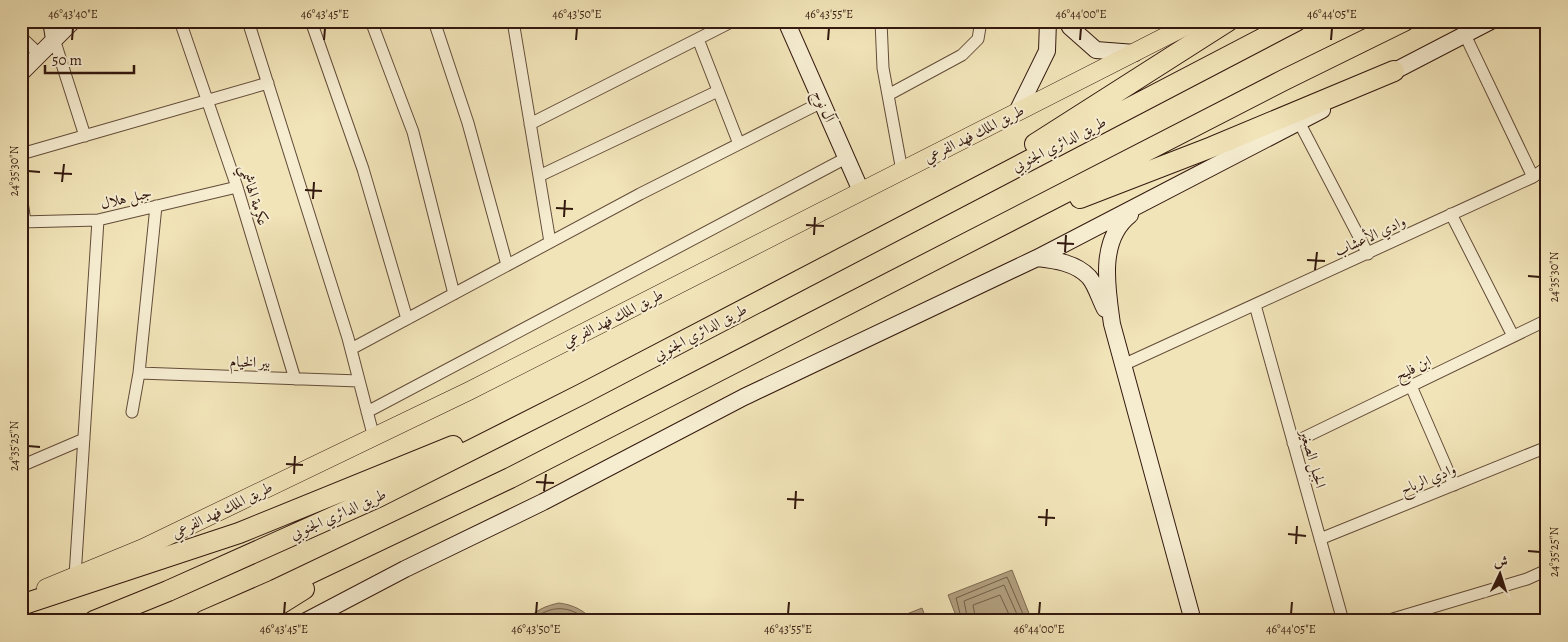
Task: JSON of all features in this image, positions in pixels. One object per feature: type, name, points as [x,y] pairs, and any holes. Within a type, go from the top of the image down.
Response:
[{"type":"highway","points":[[944,204],[1228,21]]},
{"type":"highway","name":"طريق الدائري الجنوبي","points":[[94,621],[378,497],[582,394],[1296,21]]},
{"type":"highway","points":[[204,621],[275,590],[519,474],[1404,21]]},
{"type":"highway","points":[[931,262],[1095,192],[1212,147],[1394,71]]},
{"type":"highway","points":[[21,605],[239,533],[582,394]]},
{"type":"highway","points":[[253,621],[303,589],[440,512]]},
{"type":"main road","points":[[51,21],[54,39]]},
{"type":"main road","points":[[21,72],[73,21]]},
{"type":"main road","name":"آل نوح","points":[[786,21],[861,192]]},
{"type":"main road","points":[[1067,21],[1070,27],[1096,50],[1134,53]]},
{"type":"main road","name":"طريق الملك فهد الفرعي","points":[[21,598],[143,548],[374,438],[1196,21]]},
{"type":"main road","points":[[306,621],[568,489],[744,397],[1037,258],[1141,206],[1491,21]]},
{"type":"main road","points":[[1017,112],[1047,51],[1048,22]]},
{"type":"main road","points":[[1141,206],[1119,223],[1108,256],[1106,275],[1112,324],[1194,621]]},
{"type":"main road","points":[[1037,258],[1056,260],[1074,266],[1090,277],[1112,324]]},
{"type":"street","name":"عكرمة الهاشمي","points":[[180,21],[236,187],[295,379]]},
{"type":"street","points":[[248,21],[351,349],[374,438]]},
{"type":"street","points":[[311,21],[363,169],[407,319]]},
{"type":"street","points":[[372,21],[413,132],[454,294]]},
{"type":"street","points":[[434,21],[468,123],[507,265]]},
{"type":"street","points":[[513,21],[550,242]]},
{"type":"street","points":[[530,124],[733,21]]},
{"type":"street","points":[[881,21],[883,68],[902,171]]},
{"type":"street","points":[[888,95],[962,55],[978,39],[981,21]]},
{"type":"street","points":[[1005,21],[1048,22]]},
{"type":"street","points":[[1465,35],[1532,177]]},
{"type":"street","points":[[21,37],[39,54]]},
{"type":"street","points":[[54,39],[85,136]]},
{"type":"street","points":[[698,39],[739,144]]},
{"type":"street","points":[[21,154],[268,83]]},
{"type":"street","points":[[539,176],[718,91]]},
{"type":"street","points":[[351,349],[550,242],[822,102]]},
{"type":"street","points":[[1299,122],[1368,254]]},
{"type":"street","points":[[367,412],[846,158]]},
{"type":"street","name":"وادي الأعشاب","points":[[1123,365],[1368,254],[1532,177],[1547,167]]},
{"type":"street","name":"جبل هلال","points":[[22,225],[98,220],[236,187]]},
{"type":"street","points":[[21,196],[22,225]]},
{"type":"street","points":[[132,412],[139,373],[156,206]]},
{"type":"street","points":[[1451,214],[1513,336]]},
{"type":"street","points":[[75,576],[98,220]]},
{"type":"street","name":"الجبل الصغير","points":[[1255,305],[1343,621]]},
{"type":"street","name":"ابن فليح","points":[[1293,443],[1547,320]]},
{"type":"street","name":"بير الخيام","points":[[139,373],[359,381]]},
{"type":"street","points":[[1411,386],[1454,485]]},
{"type":"street","points":[[21,466],[84,439]]},
{"type":"street","name":"وادي الرباح","points":[[1320,539],[1547,447]]},
{"type":"street","points":[[1386,621],[1527,578],[1547,570]]},
{"type":"water","points":[[1012,570],[1032,621],[958,621],[948,595]]},
{"type":"water","points":[[559,603],[578,609],[594,621],[526,621],[541,609]]},
{"type":"water","points":[[922,608],[927,621],[889,621]]}]
